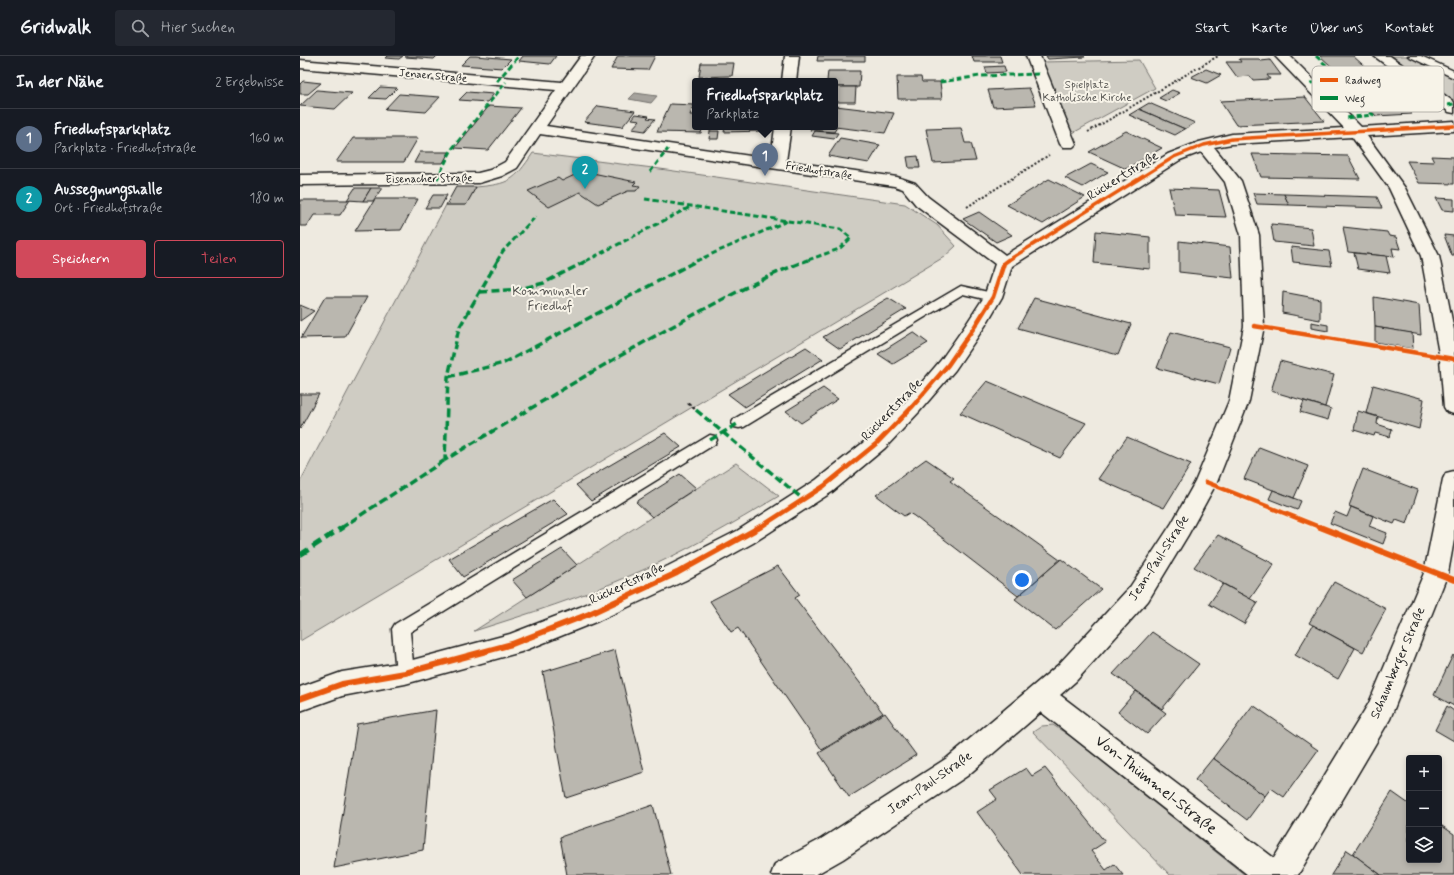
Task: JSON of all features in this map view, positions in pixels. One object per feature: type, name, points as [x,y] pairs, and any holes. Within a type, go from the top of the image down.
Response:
[{"type":"street","name":"Eisenacher Straße","points":[[300,180],[479,178],[496,173],[511,165],[588,56]]},
{"type":"street","points":[[788,78],[792,56]]},
{"type":"street","points":[[1033,56],[1068,144]]},
{"type":"street","points":[[1282,56],[1312,86]]},
{"type":"street","points":[[1381,56],[1395,66]]},
{"type":"street","name":"Jenaer Straße","points":[[300,64],[566,87]]},
{"type":"street","points":[[1444,102],[1454,109]]},
{"type":"street","points":[[1337,112],[1356,131],[1397,188],[1430,256],[1450,359],[1454,407]]},
{"type":"street","name":"Rückertstraße","points":[[300,699],[342,684],[405,673],[512,644],[589,614],[677,573],[745,537],[804,500],[876,443],[912,407],[948,365],[993,297],[1004,263],[1174,157],[1204,145],[1232,139],[1454,126]]},
{"type":"street","name":"Friedhofstraße","points":[[536,129],[897,182],[909,186],[922,201],[1004,263]]},
{"type":"street","points":[[778,164],[782,130]]},
{"type":"street","name":"Jean-Paul-Straße","points":[[786,875],[832,849],[957,767],[1067,673],[1139,594],[1180,530],[1206,482],[1238,401],[1254,326],[1250,235],[1233,182],[1204,145]]},
{"type":"street","name":"Schaumberger Straße","points":[[1281,875],[1380,710],[1436,573],[1454,479]]},
{"type":"street","name":"Von-Thümmel-Straße","points":[[1040,695],[1272,875]]},
{"type":"lane","points":[[1414,56],[1435,66]]},
{"type":"lane","points":[[1444,70],[1454,75]]},
{"type":"lane","points":[[739,423],[960,290],[993,297]]},
{"type":"lane","points":[[405,673],[401,629],[710,440]]},
{"type":"path","points":[[688,403],[696,410]]},
{"type":"green space","points":[[1392,56],[1407,56],[1428,66],[1405,66]]},
{"type":"green space","name":"Spielplatz Katholische Kirche","points":[[1139,60],[1155,88],[1071,134],[1041,62]]},
{"type":"green space","points":[[1444,73],[1454,78],[1454,102],[1444,95]]},
{"type":"green space","name":"Kommunaler Friedhof","points":[[533,153],[653,168],[905,204],[937,225],[956,246],[944,257],[300,641],[300,482],[446,205],[466,205],[476,187],[497,184],[510,179],[521,170]]},
{"type":"green space","points":[[736,463],[779,496],[690,547],[634,574],[575,598],[474,631]]},
{"type":"green space","points":[[1053,725],[1070,736],[1245,875],[1170,875],[1033,732],[1042,726]]},
{"type":"shaded area","points":[[635,93],[657,96],[651,103],[629,99]]},
{"type":"building","points":[[387,56],[403,56],[399,59],[385,58]]},
{"type":"building","points":[[437,56],[434,59],[405,57]]},
{"type":"building","points":[[470,56],[511,59],[502,68],[461,65]]},
{"type":"building","points":[[523,56],[556,56],[550,64],[519,61]]},
{"type":"building","points":[[618,56],[655,56],[648,70],[611,69]]},
{"type":"building","points":[[818,56],[865,56],[865,61],[817,61]]},
{"type":"building","points":[[972,56],[1000,56],[1002,62],[974,62]]},
{"type":"building","points":[[1046,56],[1084,56],[1085,57],[1048,59]]},
{"type":"building","points":[[1320,56],[1353,56],[1364,66],[1331,66]]},
{"type":"building","points":[[1239,59],[1259,59],[1261,61],[1270,60],[1281,75],[1267,75],[1270,79],[1253,80],[1250,76],[1237,77],[1226,62],[1241,62]]},
{"type":"building","points":[[701,63],[734,63],[732,76],[699,77]]},
{"type":"building","points":[[1004,66],[1006,72],[987,73],[985,67]]},
{"type":"building","points":[[1206,69],[1221,75],[1207,83],[1191,77]]},
{"type":"building","points":[[828,71],[860,71],[859,87],[838,87],[838,78],[827,78]]},
{"type":"building","points":[[897,77],[921,77],[922,82],[940,82],[942,99],[898,99]]},
{"type":"building","points":[[303,81],[321,83],[308,94],[300,94],[300,84]]},
{"type":"building","points":[[380,87],[397,88],[386,99],[369,98]]},
{"type":"building","points":[[838,87],[856,87],[855,102],[838,102]]},
{"type":"building","points":[[1029,88],[1036,105],[993,107],[988,90]]},
{"type":"building","points":[[317,90],[352,93],[335,109],[300,106]]},
{"type":"building","points":[[1172,90],[1180,93],[1166,101],[1159,98]]},
{"type":"building","points":[[467,92],[494,94],[487,102],[459,100]]},
{"type":"building","points":[[399,94],[440,97],[426,112],[385,109]]},
{"type":"building","points":[[1305,97],[1312,106],[1312,112],[1317,112],[1324,121],[1236,125],[1220,101]]},
{"type":"building","points":[[1149,103],[1195,123],[1185,129],[1139,109]]},
{"type":"building","points":[[670,104],[692,105],[690,115],[692,115],[692,130],[702,130],[701,133],[657,132]]},
{"type":"building","points":[[489,106],[521,108],[488,150],[455,148]]},
{"type":"building","points":[[598,106],[635,111],[622,127],[584,122]]},
{"type":"building","points":[[838,106],[894,113],[885,133],[838,127]]},
{"type":"building","points":[[1139,109],[1185,129],[1175,135],[1129,115]]},
{"type":"building","points":[[1373,112],[1410,112],[1412,114],[1376,116]]},
{"type":"building","points":[[636,114],[649,116],[647,118],[655,119],[645,131],[632,129],[640,120],[632,119]]},
{"type":"building","points":[[961,128],[965,143],[971,143],[976,161],[933,163],[926,129]]},
{"type":"building","points":[[724,130],[765,130],[765,131],[724,132]]},
{"type":"building","points":[[810,130],[835,130],[834,132]]},
{"type":"building","points":[[710,131],[719,131],[718,139],[709,139]]},
{"type":"building","points":[[815,131],[838,133],[834,139],[812,136]]},
{"type":"building","points":[[1126,131],[1162,148],[1126,169],[1089,152]]},
{"type":"building","points":[[353,138],[418,138],[404,162],[336,162]]},
{"type":"building","points":[[840,138],[880,145],[869,163],[828,156]]},
{"type":"building","points":[[420,152],[449,152],[443,163],[414,163]]},
{"type":"building","points":[[1252,154],[1348,156],[1360,179],[1261,177]]},
{"type":"building","points":[[918,156],[920,168],[909,168],[907,157]]},
{"type":"building","points":[[1431,156],[1454,157],[1454,184],[1419,183],[1407,161],[1434,162]]},
{"type":"building","points":[[1091,164],[1108,172],[1083,187],[1065,178]]},
{"type":"building","points":[[583,171],[636,182],[633,185],[640,186],[636,191],[628,191],[598,204],[580,192],[549,207],[528,191],[558,178],[562,181]]},
{"type":"building","points":[[1049,179],[1085,197],[1043,224],[1007,205]]},
{"type":"building","points":[[456,187],[476,187],[466,205],[446,205]]},
{"type":"building","points":[[355,188],[371,188],[363,201],[347,200]]},
{"type":"building","points":[[371,188],[382,188],[373,201],[363,201]]},
{"type":"building","points":[[1169,188],[1219,190],[1226,217],[1175,215]]},
{"type":"building","points":[[1253,193],[1284,194],[1289,205],[1257,204]]},
{"type":"building","points":[[1284,194],[1377,197],[1382,208],[1289,205]]},
{"type":"building","points":[[433,195],[447,195],[440,208],[425,208]]},
{"type":"building","points":[[1436,198],[1454,199],[1454,211],[1442,210]]},
{"type":"building","points":[[375,199],[418,199],[401,230],[355,231]]},
{"type":"building","points":[[300,200],[350,200],[340,215],[314,215],[307,226],[300,226]]},
{"type":"building","points":[[979,212],[1012,235],[996,242],[963,219]]},
{"type":"building","points":[[1271,224],[1311,228],[1314,246],[1274,242]]},
{"type":"building","points":[[1343,227],[1387,232],[1389,236],[1396,237],[1400,249],[1392,248],[1394,257],[1348,252]]},
{"type":"building","points":[[1096,231],[1150,237],[1150,269],[1094,263]]},
{"type":"building","points":[[1444,235],[1454,236],[1454,256],[1452,256]]},
{"type":"building","points":[[1179,241],[1230,247],[1233,278],[1179,272]]},
{"type":"building","points":[[1291,247],[1329,251],[1332,266],[1293,262]]},
{"type":"building","points":[[1354,253],[1386,256],[1390,273],[1358,269]]},
{"type":"building","points":[[1283,292],[1320,299],[1320,320],[1282,313]]},
{"type":"building","points":[[325,297],[367,297],[345,337],[301,338]]},
{"type":"building","points":[[1374,297],[1419,305],[1421,335],[1375,327]]},
{"type":"building","points":[[888,298],[906,309],[840,349],[823,337]]},
{"type":"building","points":[[1034,298],[1131,324],[1118,355],[1018,328]]},
{"type":"building","points":[[300,305],[314,311],[300,321]]},
{"type":"building","points":[[1311,322],[1328,325],[1328,331],[1311,328]]},
{"type":"building","points":[[1375,327],[1412,333],[1413,349],[1375,342]]},
{"type":"building","points":[[913,332],[928,343],[893,364],[878,354]]},
{"type":"building","points":[[1171,332],[1230,347],[1219,384],[1157,368]]},
{"type":"building","points":[[806,347],[823,359],[745,407],[728,394]]},
{"type":"building","points":[[1280,361],[1334,375],[1325,407],[1271,391]]},
{"type":"building","points":[[987,381],[1086,423],[1060,458],[960,413]]},
{"type":"building","points":[[1373,385],[1424,399],[1419,429],[1366,413]]},
{"type":"building","points":[[823,388],[838,399],[801,423],[786,411]]},
{"type":"building","points":[[300,394],[319,394],[300,429]]},
{"type":"building","points":[[1304,401],[1331,409],[1328,420],[1300,412]]},
{"type":"building","points":[[1358,411],[1378,417],[1377,424],[1392,429],[1390,437],[1375,433],[1374,436],[1354,430]]},
{"type":"building","points":[[665,433],[681,447],[591,501],[576,485]]},
{"type":"building","points":[[1127,437],[1191,464],[1164,508],[1098,479]]},
{"type":"building","points":[[1259,447],[1308,466],[1294,498],[1244,479]]},
{"type":"building","points":[[926,459],[954,478],[950,481],[1060,560],[1018,596],[914,516],[909,513],[904,516],[876,495]]},
{"type":"building","points":[[1363,469],[1418,490],[1407,524],[1396,520],[1394,524],[1349,506]]},
{"type":"building","points":[[680,474],[696,488],[652,517],[636,502]]},
{"type":"building","points":[[1273,490],[1301,501],[1297,510],[1269,499]]},
{"type":"building","points":[[553,499],[568,514],[463,577],[449,559]]},
{"type":"building","points":[[1351,507],[1373,516],[1369,526],[1387,533],[1383,544],[1330,523],[1335,512],[1347,517]]},
{"type":"building","points":[[1218,535],[1274,564],[1250,599],[1194,567]]},
{"type":"building","points":[[562,549],[577,565],[527,597],[512,580]]},
{"type":"building","points":[[1061,559],[1101,589],[1055,630],[1015,599]]},
{"type":"building","points":[[778,566],[800,595],[795,598],[883,713],[822,750],[738,628],[731,632],[710,601]]},
{"type":"building","points":[[1334,582],[1386,609],[1363,652],[1309,623]]},
{"type":"building","points":[[1223,584],[1258,603],[1244,624],[1209,604]]},
{"type":"building","points":[[1313,625],[1355,648],[1338,679],[1295,655]]},
{"type":"building","points":[[1152,632],[1199,664],[1162,709],[1113,674]]},
{"type":"building","points":[[615,650],[644,772],[566,798],[543,672]]},
{"type":"building","points":[[1453,655],[1454,656],[1454,706],[1434,695]]},
{"type":"building","points":[[1136,691],[1166,713],[1147,734],[1118,712]]},
{"type":"building","points":[[1253,705],[1318,750],[1284,797],[1271,788],[1265,796],[1213,758]]},
{"type":"building","points":[[1447,706],[1454,711],[1454,741],[1435,730]]},
{"type":"building","points":[[436,710],[423,850],[334,868],[357,724]]},
{"type":"building","points":[[885,713],[916,755],[849,797],[819,753]]},
{"type":"building","points":[[1213,758],[1265,796],[1247,820],[1195,780]]},
{"type":"building","points":[[1026,768],[1032,776],[1045,768],[1105,842],[1091,851],[1106,870],[1114,864],[1123,875],[1023,875],[977,812],[997,799],[990,790]]},
{"type":"building","points":[[1392,792],[1406,802],[1406,863],[1442,863],[1442,826],[1454,834],[1454,875],[1381,875],[1353,854]]},
{"type":"building","points":[[653,805],[671,875],[567,875],[560,837]]},
{"type":"building","points":[[1347,850],[1353,854],[1381,875],[1331,875]]},
{"type":"marked path","points":[[497,81],[519,56]]},
{"type":"marked path","points":[[1316,56],[1327,66]]},
{"type":"marked path","points":[[940,82],[980,76],[1040,74]]},
{"type":"marked path","points":[[437,179],[452,149],[506,82]]},
{"type":"marked path","points":[[1448,105],[1454,104]]},
{"type":"marked path","points":[[1345,118],[1373,115],[1370,112]]},
{"type":"marked path","points":[[650,172],[668,149]]},
{"type":"marked path","points":[[536,216],[503,251],[459,328],[448,377],[445,460],[613,359],[710,306],[787,268],[839,249],[851,238],[840,229],[645,199]]},
{"type":"marked path","points":[[480,292],[519,289],[544,283],[692,206]]},
{"type":"marked path","points":[[448,377],[504,363],[683,267],[787,221]]},
{"type":"marked path","points":[[696,410],[804,500]]},
{"type":"marked path","points":[[710,440],[739,423]]},
{"type":"marked path","points":[[300,555],[445,460]]},
{"type":"cycle path","points":[[300,699],[342,684],[405,673],[512,644],[589,614],[677,573],[745,537],[824,486],[877,443],[912,407],[948,365],[975,326],[993,297],[1004,263],[1174,157],[1204,145],[1232,139],[1454,126]]},
{"type":"cycle path","points":[[1254,326],[1454,359]]},
{"type":"cycle path","points":[[1206,482],[1454,580]]},
{"type":"place","name":"Friedhofsparkplatz","points":[[765,176]]},
{"type":"place","name":"Aussegnungshalle","points":[[585,189]]}]
